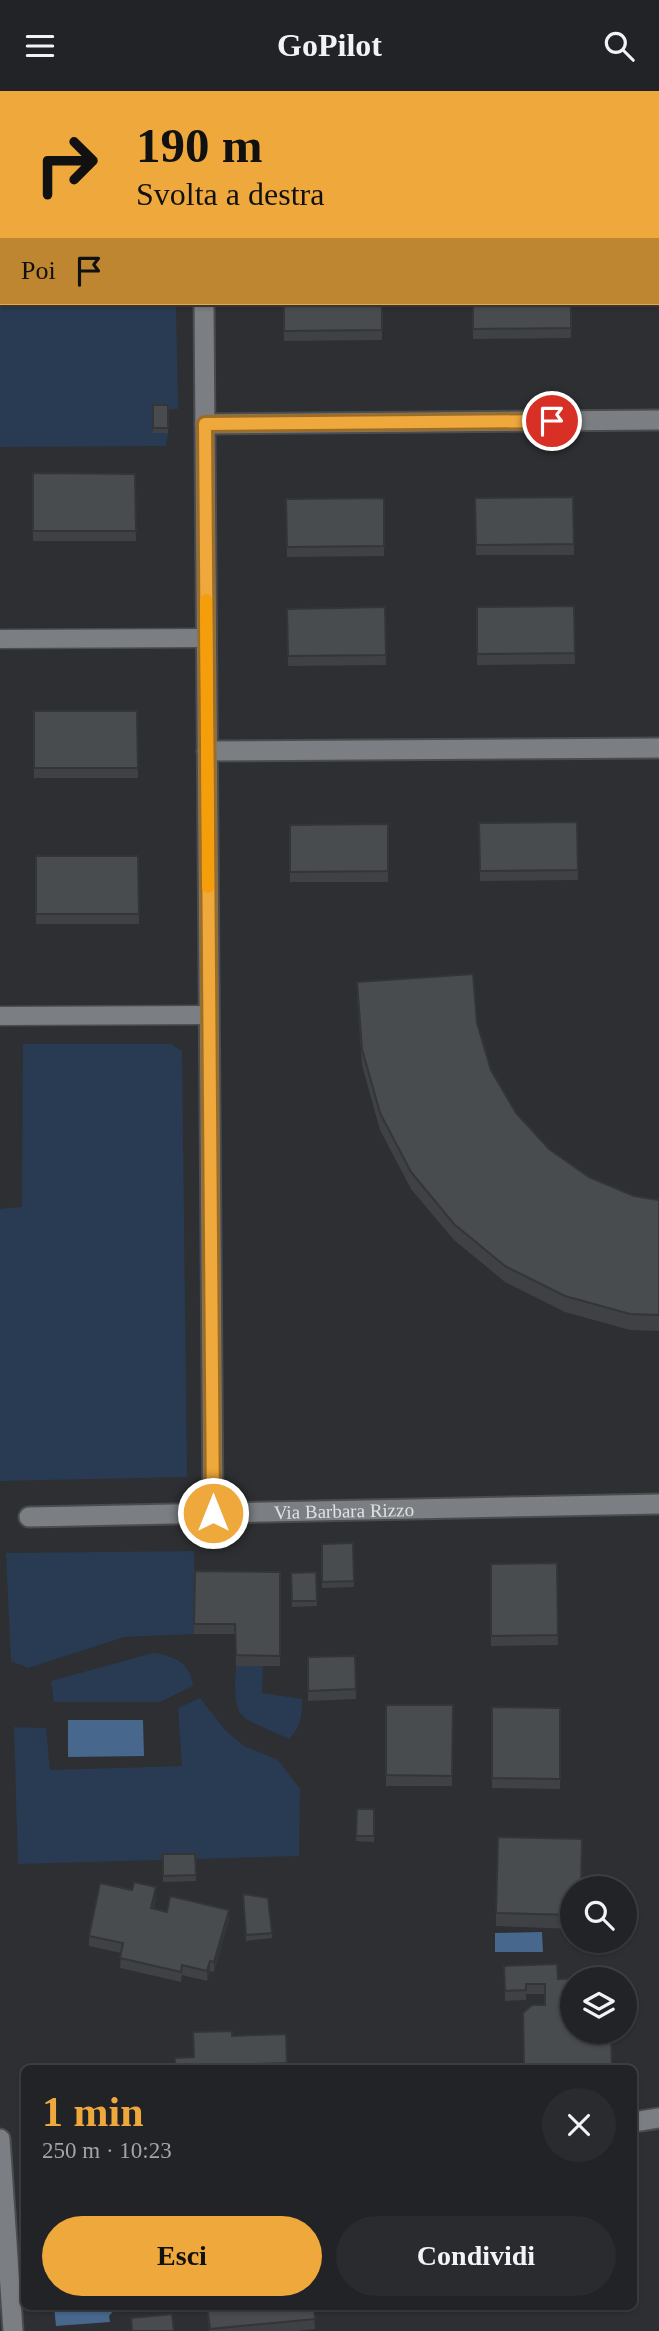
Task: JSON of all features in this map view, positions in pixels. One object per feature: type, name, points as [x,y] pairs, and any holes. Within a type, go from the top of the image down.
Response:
[{"type":"street","points":[[204,305],[213,1513]]},
{"type":"street","points":[[205,424],[659,420]]},
{"type":"street","points":[[207,751],[659,747]]},
{"type":"street","name":"Via Barbara Rizzo","points":[[29,1517],[659,1504]]},
{"type":"street","points":[[637,2122],[659,2118]]},
{"type":"street","points":[[0,2139],[15,2232],[13,2331]]},
{"type":"lane","points":[[0,639],[206,638]]},
{"type":"lane","points":[[0,1016],[209,1014]]},
{"type":"shaded area","points":[[0,305],[176,305],[178,409],[153,411],[153,433],[168,433],[166,446],[0,447]]},
{"type":"shaded area","points":[[23,1044],[171,1044],[182,1051],[187,1477],[0,1481],[0,1209],[22,1207]]},
{"type":"shaded area","points":[[194,1551],[194,1634],[124,1637],[28,1668],[11,1661],[6,1553]]},
{"type":"shaded area","points":[[153,1653],[168,1656],[185,1666],[193,1686],[160,1702],[54,1702],[51,1681]]},
{"type":"shaded area","points":[[263,1665],[262,1693],[302,1699],[300,1721],[289,1739],[250,1721],[238,1709],[236,1666]]},
{"type":"shaded area","points":[[200,1698],[226,1731],[244,1746],[278,1760],[300,1789],[299,1856],[18,1864],[14,1727],[46,1728],[50,1770],[182,1766],[178,1708]]},
{"type":"shaded area","points":[[68,1720],[143,1720],[144,1756],[68,1757]]},
{"type":"shaded area","points":[[542,1932],[543,1952],[495,1952],[495,1933]]},
{"type":"shaded area","points":[[54,2310],[114,2310],[109,2316],[110,2322],[56,2326]]},
{"type":"building","points":[[284,305],[382,305],[382,330],[284,331]]},
{"type":"building","points":[[473,305],[571,305],[571,328],[473,329]]},
{"type":"building","points":[[153,405],[168,405],[168,428],[153,428]]},
{"type":"building","points":[[33,473],[135,474],[136,531],[33,531]]},
{"type":"building","points":[[573,497],[574,544],[476,545],[475,498]]},
{"type":"building","points":[[384,498],[384,546],[287,547],[286,499]]},
{"type":"building","points":[[574,606],[575,653],[477,654],[477,607]]},
{"type":"building","points":[[385,607],[386,655],[288,656],[287,609]]},
{"type":"building","points":[[34,711],[137,711],[138,768],[34,768]]},
{"type":"building","points":[[577,822],[578,870],[480,871],[479,823]]},
{"type":"building","points":[[388,824],[388,871],[290,872],[290,825]]},
{"type":"building","points":[[36,856],[138,856],[139,914],[36,914]]},
{"type":"building","points":[[473,974],[477,1023],[491,1070],[516,1113],[549,1149],[589,1177],[634,1196],[659,1200],[659,1315],[630,1314],[565,1296],[505,1266],[454,1224],[411,1172],[380,1113],[362,1049],[357,982]]},
{"type":"building","points":[[353,1543],[354,1581],[322,1582],[322,1544]]},
{"type":"building","points":[[557,1563],[558,1635],[491,1636],[491,1564]]},
{"type":"building","points":[[195,1571],[280,1572],[280,1656],[236,1655],[235,1624],[194,1624]]},
{"type":"building","points":[[316,1572],[317,1601],[292,1601],[291,1573]]},
{"type":"building","points":[[355,1656],[356,1689],[308,1691],[308,1657]]},
{"type":"building","points":[[386,1705],[453,1705],[452,1776],[386,1775]]},
{"type":"building","points":[[492,1707],[560,1708],[560,1779],[492,1778]]},
{"type":"building","points":[[357,1809],[374,1809],[374,1836],[356,1836]]},
{"type":"building","points":[[498,1837],[582,1839],[581,1876],[560,1876],[560,1915],[496,1913]]},
{"type":"building","points":[[163,1854],[195,1854],[196,1875],[163,1876]]},
{"type":"building","points":[[134,1882],[156,1887],[151,1908],[167,1912],[170,1896],[229,1910],[214,1962],[210,1961],[207,1971],[182,1965],[181,1972],[120,1958],[123,1943],[89,1936],[100,1883],[132,1890]]},
{"type":"building","points":[[243,1894],[268,1898],[272,1933],[246,1935]]},
{"type":"building","points":[[557,1964],[560,1979],[560,2044],[611,2044],[612,2065],[524,2065],[523,2013],[532,2005],[545,2005],[545,1984],[526,1984],[526,1990],[505,1991],[504,1966]]},
{"type":"building","points":[[232,2031],[232,2036],[286,2034],[287,2063],[175,2065],[175,2058],[194,2057],[193,2032]]},
{"type":"building","points":[[207,2310],[314,2310],[315,2319],[210,2329]]},
{"type":"building","points":[[172,2314],[174,2331],[132,2331],[131,2318]]},
{"type":"slow traffic","points":[[206,600],[208,887]]},
{"type":"route","points":[[213,1513],[205,424],[552,421]]}]
